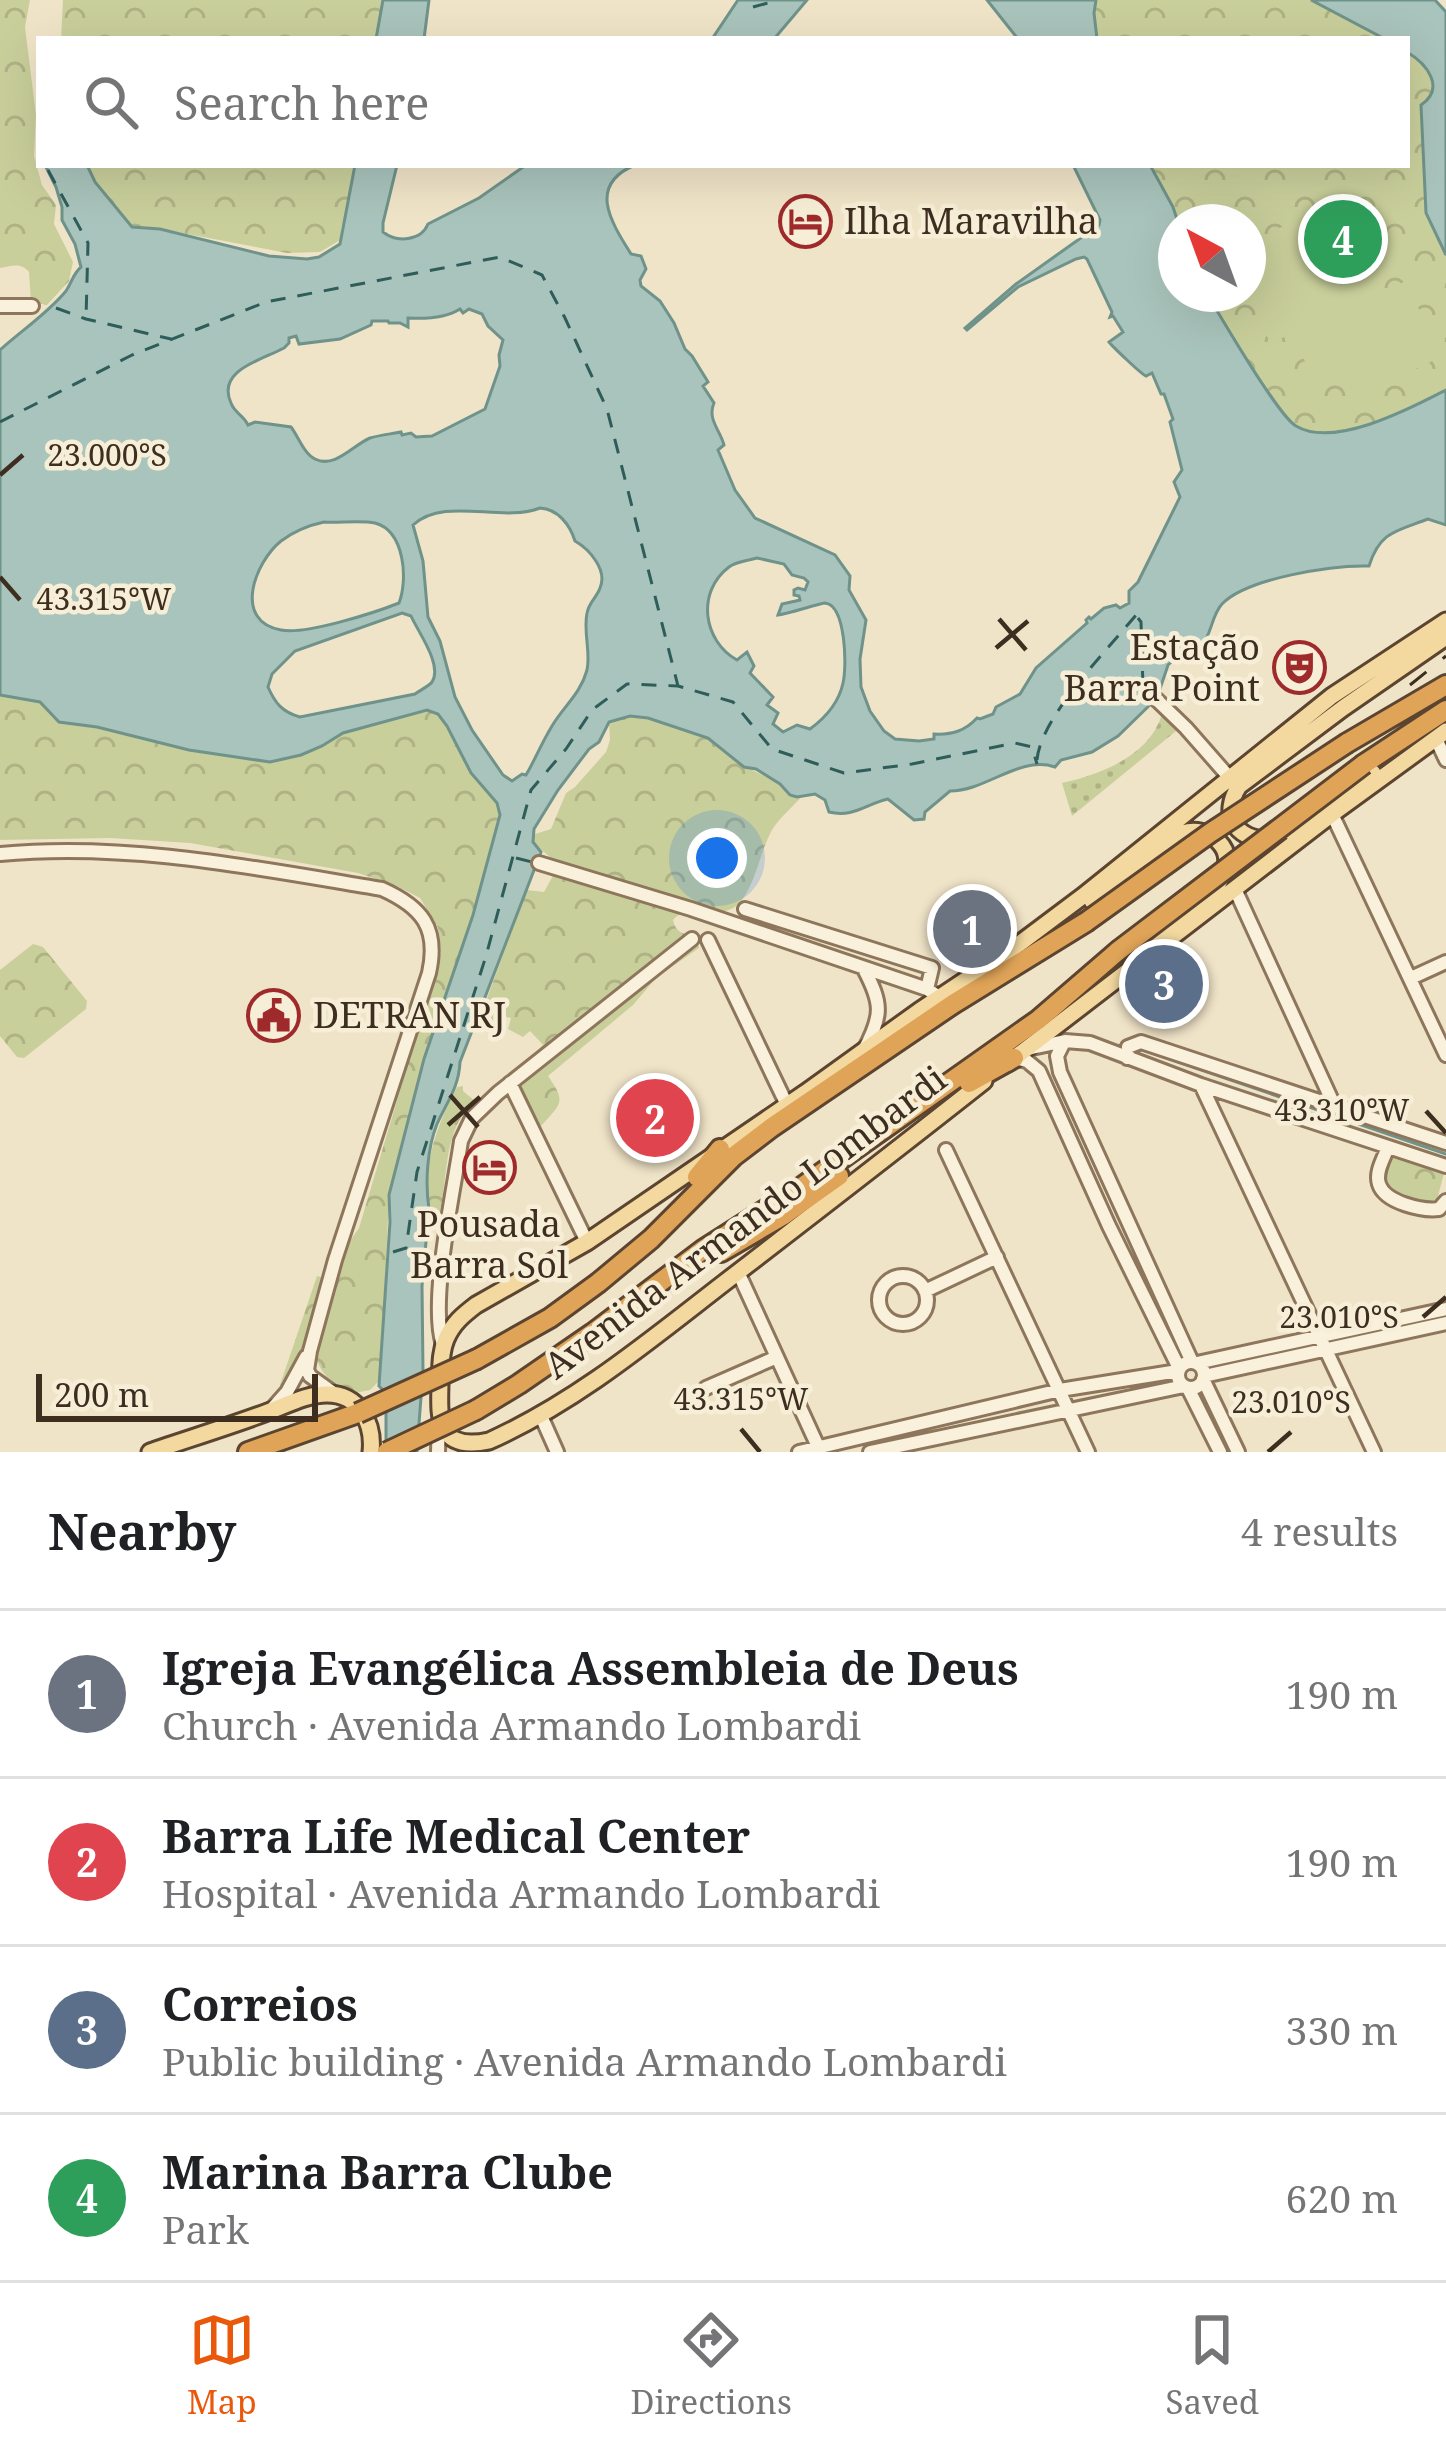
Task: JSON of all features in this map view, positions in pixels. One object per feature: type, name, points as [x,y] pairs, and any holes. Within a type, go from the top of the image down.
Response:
[{"type":"highway","name":"Avenida Armando Lombardi","points":[[248,1452],[358,1413],[477,1359],[550,1318],[651,1239],[734,1156],[832,1086],[1086,922],[1347,743],[1446,685]]},
{"type":"highway","name":"Avenida Armando Lombardi","points":[[387,1452],[519,1384],[704,1249],[803,1186],[1038,1020],[1118,951],[1364,764],[1446,710]]},
{"type":"highway","points":[[832,1086],[864,1049]]},
{"type":"highway","points":[[653,1288],[784,1215],[967,1084],[1020,1054]]},
{"type":"highway","points":[[623,1262],[720,1149]]},
{"type":"main road","name":"Avenida Armando Lombardi","points":[[1443,732],[622,1362],[541,1416],[481,1444],[451,1449],[439,1421],[443,1345],[454,1324],[471,1308],[587,1242],[787,1105],[933,993],[1015,947],[1332,696],[1446,621]]},
{"type":"main road","points":[[1443,732],[1273,840],[1254,840],[1234,823],[1231,802],[1239,786],[1446,637]]},
{"type":"main road","points":[[1015,947],[1091,902],[1179,834],[1199,831],[1217,840],[1228,858],[1218,884],[1074,1012]]},
{"type":"main road","points":[[150,1452],[316,1396],[335,1395],[353,1402],[369,1420],[371,1452]]},
{"type":"street","points":[[0,306],[32,306]]},
{"type":"street","points":[[1156,699],[1229,777]]},
{"type":"street","points":[[1443,732],[1446,760]]},
{"type":"street","points":[[1332,814],[1446,1054]]},
{"type":"street","points":[[1,853],[112,851],[217,861],[382,889],[406,899],[422,916],[433,946],[429,974],[335,1259],[310,1351],[308,1372],[335,1395]]},
{"type":"street","points":[[539,863],[691,909],[933,993],[932,968],[745,909]]},
{"type":"street","points":[[1235,889],[1334,1105]]},
{"type":"street","points":[[691,909],[692,939]]},
{"type":"street","points":[[443,1345],[440,1290],[466,1126],[510,1083],[692,939],[708,940],[722,926],[733,924]]},
{"type":"street","points":[[708,940],[787,1105]]},
{"type":"street","points":[[1411,978],[1446,962]]},
{"type":"street","points":[[863,968],[878,1001],[875,1029],[864,1049]]},
{"type":"street","points":[[1020,1054],[1065,1041],[1090,1043],[1446,1166]]},
{"type":"street","points":[[870,1452],[1198,1386],[1060,1072],[1057,1056],[1065,1041]]},
{"type":"street","points":[[1127,1058],[1128,1047],[1141,1042],[1446,1143]]},
{"type":"street","points":[[1020,1054],[1039,1071],[1109,1226],[1238,1452]]},
{"type":"street","points":[[510,1083],[587,1242]]},
{"type":"street","points":[[1201,1085],[1375,1452]]},
{"type":"street","points":[[1388,1147],[1378,1173],[1384,1192],[1431,1210],[1446,1201]]},
{"type":"street","points":[[946,1150],[1088,1452]]},
{"type":"street","points":[[926,1291],[997,1257]]},
{"type":"street","points":[[738,1272],[820,1450]]},
{"type":"street","points":[[896,1276],[914,1278],[926,1291],[926,1308],[913,1322],[888,1319],[878,1304],[882,1287],[896,1276]]},
{"type":"street","points":[[440,1290],[452,1304],[471,1308]]},
{"type":"street","points":[[799,1452],[1060,1390],[1192,1370],[1321,1342],[1446,1309]]},
{"type":"street","points":[[1321,1342],[1446,1324]]},
{"type":"street","points":[[270,1412],[310,1351]]},
{"type":"street","points":[[706,1388],[777,1357]]},
{"type":"street","points":[[1192,1370],[1178,1379],[1220,1452]]},
{"type":"street","points":[[541,1416],[557,1452]]},
{"type":"green space","points":[[0,0],[30,0],[25,27],[36,115],[34,156],[42,185],[56,205],[54,224],[73,262],[69,281],[47,305],[31,302],[26,269],[0,268]]},
{"type":"green space","points":[[63,0],[383,0],[377,36],[61,36]]},
{"type":"green space","points":[[1096,0],[1311,0],[1379,36],[1097,36]]},
{"type":"green space","points":[[1410,54],[1426,67],[1434,87],[1428,103],[1426,213],[1446,255],[1446,390],[1372,423],[1331,433],[1312,432],[1288,418],[1218,312],[1266,312],[1266,204],[1171,204],[1152,168],[1410,168]]},
{"type":"green space","points":[[88,168],[355,168],[342,239],[320,252],[287,253],[161,229],[132,228]]},
{"type":"green space","points":[[1292,222],[1314,267],[1336,257],[1358,302],[1406,281],[1441,357],[1349,400],[1336,374],[1315,383],[1292,334],[1270,343],[1256,312],[1266,312],[1266,234]]},
{"type":"green space","points":[[0,695],[40,702],[59,722],[270,762],[301,755],[343,733],[427,710],[438,714],[497,803],[500,815],[473,915],[424,1059],[389,1195],[381,1379],[370,1390],[350,1394],[331,1381],[318,1363],[303,1356],[286,1386],[280,1385],[317,1276],[324,1278],[359,1228],[441,953],[438,928],[420,898],[358,873],[190,843],[110,838],[0,840]]},
{"type":"green space","points":[[1163,710],[1181,727],[1072,816],[1062,783],[1124,760],[1149,739]]},
{"type":"green space","points":[[630,716],[694,732],[790,795],[804,794],[772,830],[751,884],[735,907],[690,911],[673,920],[679,931],[697,937],[699,948],[657,977],[633,1005],[548,1076],[559,1103],[541,1126],[525,1100],[518,1069],[543,1045],[530,1031],[523,1037],[508,1029],[511,1018],[497,1015],[494,1024],[479,1020],[527,890],[544,892],[555,872],[550,857],[532,842],[535,834],[551,829],[566,793],[606,752],[609,722]]},
{"type":"green space","points":[[33,944],[43,947],[87,1001],[86,1009],[24,1058],[17,1057],[0,1036],[0,970]]},
{"type":"green space","points":[[463,1086],[475,1101],[464,1112],[452,1139],[439,1215],[429,1209],[430,1161],[443,1116],[457,1087]]},
{"type":"green space","points":[[1390,1154],[1444,1173],[1437,1200],[1425,1204],[1388,1191],[1382,1181]]},
{"type":"water","points":[[383,0],[429,0],[424,36],[377,36]]},
{"type":"water","points":[[738,0],[807,0],[777,36],[714,36]]},
{"type":"water","points":[[987,0],[1096,0],[1097,36],[1016,36]]},
{"type":"water","points":[[1311,0],[1435,0],[1446,12],[1446,255],[1426,213],[1421,105],[1432,91],[1431,77],[1410,54],[1410,36],[1379,36]]},
{"type":"water","points":[[46,168],[88,168],[132,227],[160,229],[269,256],[307,259],[340,244],[354,168],[396,168],[383,232],[402,239],[420,234],[428,224],[479,198],[522,168],[629,168],[611,183],[607,205],[631,254],[641,256],[646,269],[641,286],[660,301],[708,382],[703,386],[714,403],[713,419],[724,445],[718,450],[735,490],[755,518],[835,555],[850,576],[849,590],[866,620],[861,687],[870,711],[895,739],[934,739],[934,734],[958,731],[993,714],[996,707],[1020,694],[1036,668],[1089,617],[1129,603],[1129,591],[1138,582],[1180,497],[1174,482],[1182,470],[1164,394],[1152,373],[1143,374],[1109,342],[1123,332],[1110,317],[1112,312],[1087,259],[1076,259],[1018,287],[965,328],[1016,284],[1099,225],[1074,168],[1152,168],[1171,204],[1158,204],[1158,312],[1218,312],[1264,386],[1296,426],[1312,432],[1351,429],[1446,390],[1446,525],[1428,519],[1391,534],[1378,546],[1369,566],[1291,575],[1234,595],[1218,609],[1201,646],[1168,665],[1157,698],[1118,736],[1092,752],[1061,760],[1055,767],[1029,766],[950,791],[925,812],[924,819],[914,820],[888,799],[852,812],[829,812],[825,800],[815,794],[790,795],[708,738],[648,718],[630,716],[609,722],[534,829],[533,842],[541,852],[437,1124],[427,1177],[417,1452],[386,1452],[386,1393],[379,1386],[389,1195],[424,1059],[473,915],[500,815],[497,803],[471,773],[438,714],[427,710],[343,733],[301,755],[270,762],[59,722],[40,702],[0,695],[0,350],[59,299],[81,267],[62,220],[62,207]],"holes":[[[460,309],[463,313],[469,309],[482,314],[503,340],[500,366],[485,409],[432,436],[401,432],[374,437],[337,459],[322,461],[308,453],[291,427],[248,425],[231,403],[228,392],[235,374],[284,348],[289,338],[296,336],[299,344],[340,339],[372,321],[408,327],[408,318],[435,317]],[[546,509],[562,519],[575,541],[596,561],[602,581],[587,613],[584,678],[526,775],[512,781],[472,730],[455,697],[440,641],[428,617],[423,561],[413,525],[441,512]],[[324,522],[364,522],[385,528],[398,546],[403,582],[399,603],[292,631],[266,624],[257,615],[253,603],[257,576],[281,541]],[[757,558],[784,564],[792,575],[808,582],[805,590],[794,590],[800,600],[782,604],[778,615],[825,603],[832,606],[845,651],[843,683],[831,709],[810,729],[797,725],[783,732],[773,724],[778,713],[767,705],[773,697],[750,673],[754,666],[747,652],[737,660],[717,641],[708,602],[718,577],[735,563]],[[402,613],[411,616],[432,658],[435,675],[431,684],[415,694],[300,717],[273,698],[268,687],[272,674],[295,651]]]},
{"type":"waterway","points":[[1143,1050],[1446,1154]]},
{"type":"ferry route","points":[[753,7],[779,0]]},
{"type":"ferry route","points":[[48,170],[88,243],[86,319]]},
{"type":"ferry route","points":[[0,422],[132,355],[266,302],[500,257],[542,275],[607,409],[678,686]]},
{"type":"ferry route","points":[[56,308],[171,339]]},
{"type":"ferry route","points":[[1037,760],[1062,705],[1136,615]]},
{"type":"ferry route","points":[[1138,618],[1143,687],[1148,692]]},
{"type":"ferry route","points":[[393,1252],[406,1248],[417,1172],[486,956],[531,790],[592,710],[627,684],[678,686],[733,702],[772,749],[844,773],[1015,743],[1032,747],[1037,764]]},
{"type":"ferry route","points":[[516,858],[536,863]]},
{"type":"railway","points":[[1410,685],[1446,656]]},
{"type":"place","name":"Ilha Maravilha","points":[[805,221]]},
{"type":"place","name":"Marina Barra Clube","points":[[1343,239]]},
{"type":"place","name":"Estação Barra Point","points":[[1299,668]]},
{"type":"place","name":"Igreja Evangélica Assembleia de Deus","points":[[972,929]]},
{"type":"place","name":"Correios","points":[[1164,984]]},
{"type":"place","name":"DETRAN RJ","points":[[274,1015]]},
{"type":"place","name":"Barra Life Medical Center","points":[[655,1118]]},
{"type":"place","name":"Pousada Barra Sol","points":[[489,1168]]}]
